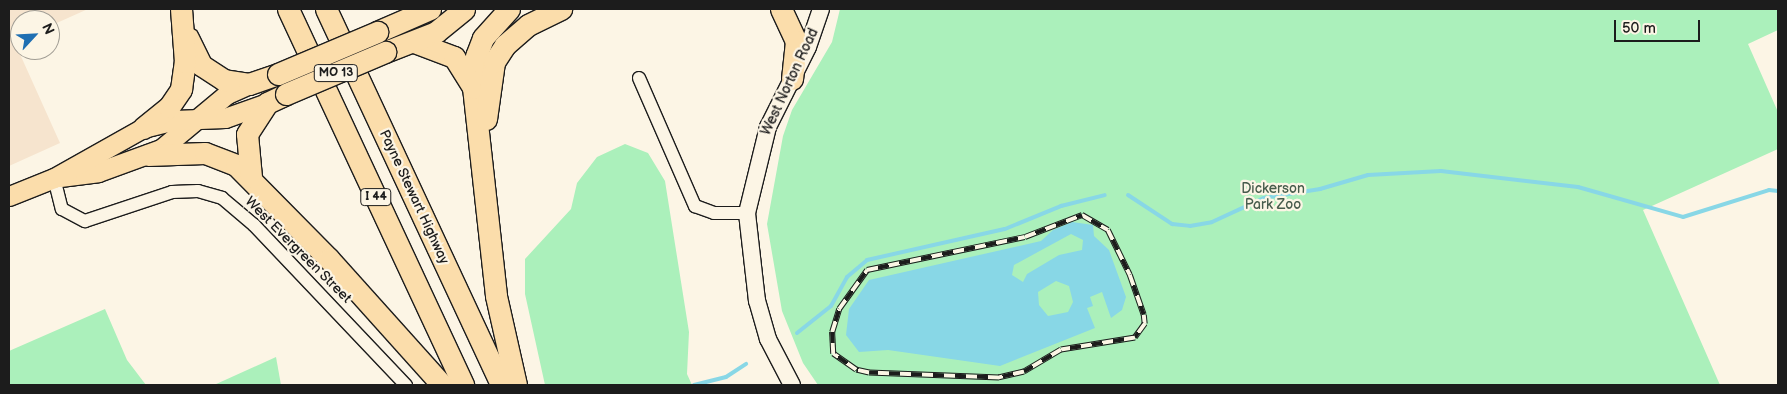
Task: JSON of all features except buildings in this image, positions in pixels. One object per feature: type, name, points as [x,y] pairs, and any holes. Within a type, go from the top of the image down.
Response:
[{"type":"highway","name":"I 44","points":[[288,9],[463,385]]},
{"type":"highway","name":"Payne Stewart Highway","points":[[326,9],[502,385]]},
{"type":"highway","name":"MO 13","points":[[249,84],[278,74],[377,32],[406,15],[430,9]]},
{"type":"highway","name":"MO 13","points":[[277,98],[414,42],[444,27],[464,9]]},
{"type":"highway","points":[[509,9],[482,38],[476,56],[473,87],[496,296],[516,385]]},
{"type":"highway","points":[[482,166],[494,62],[512,37],[561,9]]},
{"type":"highway","points":[[780,9],[796,41],[792,79]]},
{"type":"highway","points":[[182,16],[201,66],[224,80],[249,84]]},
{"type":"highway","points":[[143,128],[169,107],[181,89],[182,16]]},
{"type":"highway","points":[[414,42],[454,57],[473,87]]},
{"type":"highway","points":[[251,177],[247,134],[277,98]]},
{"type":"highway","points":[[148,156],[205,153],[231,162],[251,177],[442,385]]},
{"type":"main road","name":"West Norton Road","points":[[792,385],[768,339],[756,302],[747,213],[762,143],[792,79],[821,9]]},
{"type":"main road","name":"MO 13","points":[[54,178],[98,172],[148,156],[173,142],[227,94],[249,84]]},
{"type":"main road","name":"MO 13","points":[[9,196],[54,178],[143,128],[238,115],[277,98]]},
{"type":"street","points":[[638,78],[695,206],[714,214],[747,213]]},
{"type":"street","name":"West Evergreen Street","points":[[54,178],[62,209],[85,221],[172,192],[198,191],[222,198],[254,225],[406,385]]},
{"type":"shaded area","points":[[9,9],[88,9],[60,22],[60,10],[10,10],[10,60],[23,60],[60,143],[9,166]]},
{"type":"green space","name":"Dickerson Park Zoo","points":[[840,9],[1778,9],[1778,30],[1748,44],[1778,112],[1778,149],[1643,210],[1720,385],[818,385],[803,363],[782,311],[767,224],[783,136],[792,110],[832,42]]},
{"type":"green space","points":[[625,144],[648,153],[665,181],[689,332],[687,374],[692,385],[545,385],[525,294],[525,259],[571,209],[577,183],[597,157]]},
{"type":"green space","points":[[105,309],[127,360],[146,385],[9,385],[9,351]]},
{"type":"green space","points":[[276,357],[281,385],[214,385]]},
{"type":"water","points":[[1072,222],[1093,225],[1094,236],[1109,250],[1126,297],[1122,310],[1111,318],[1102,292],[1090,297],[1093,306],[1087,308],[1095,328],[1000,366],[888,350],[859,352],[846,335],[849,309],[869,280],[1041,241],[1053,230]],"holes":[[[1071,234],[1083,240],[1082,250],[1059,255],[1027,274],[1023,282],[1012,275],[1014,265]],[[1056,281],[1069,286],[1073,302],[1068,312],[1048,316],[1039,305],[1038,292]]]},
{"type":"waterway","points":[[1128,195],[1172,224],[1190,226],[1212,222],[1264,198],[1320,189],[1368,175],[1441,171],[1578,187],[1683,217],[1769,190],[1778,191]]},
{"type":"waterway","points":[[797,333],[831,306],[847,277],[867,260],[1005,229],[1061,206],[1105,195]]},
{"type":"waterway","points":[[694,385],[726,377],[746,364]]},
{"type":"railway","points":[[1082,215],[1108,230],[1130,275],[1144,315],[1145,324],[1135,338],[1061,350],[1024,372],[999,378],[869,373],[856,370],[833,354],[832,332],[839,309],[867,270],[1025,237],[1082,215]]}]
